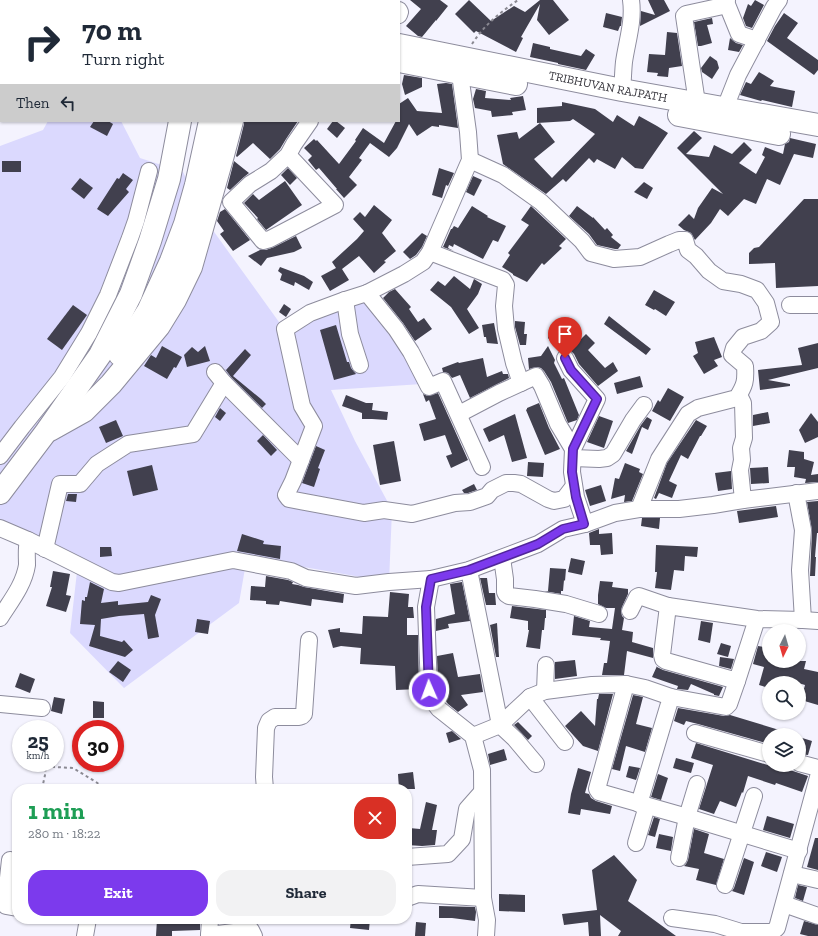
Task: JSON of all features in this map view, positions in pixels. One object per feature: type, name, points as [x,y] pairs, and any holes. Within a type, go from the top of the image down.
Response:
[{"type":"highway","name":"TRIBHUVAN RAJPATH","points":[[400,45],[462,66],[723,116],[773,118],[818,125]]},
{"type":"highway","name":"TRIBHUVAN RAJPATH","points":[[400,61],[462,66],[622,90],[697,104],[723,116],[777,134],[818,140]]},
{"type":"highway","points":[[0,493],[46,432],[100,355],[132,294],[169,179],[180,122]]},
{"type":"highway","points":[[46,432],[120,355],[148,311],[171,261],[185,224],[196,185],[210,122]]},
{"type":"highway","points":[[46,432],[84,410],[111,384],[159,326],[175,300],[191,267],[232,122]]},
{"type":"street","points":[[622,90],[624,62],[632,19],[632,0]]},
{"type":"street","points":[[697,104],[684,16],[693,6],[723,6],[727,1]]},
{"type":"street","points":[[727,1],[739,34],[757,40]]},
{"type":"street","points":[[723,116],[738,75],[757,40],[774,2]]},
{"type":"street","points":[[462,66],[463,93],[470,160],[430,252],[423,262],[404,274],[367,293],[310,313],[284,329],[302,406],[314,426],[286,496],[289,499],[364,514],[384,510],[412,514],[455,503],[470,502],[486,496],[492,490],[506,482],[521,484],[554,501],[564,499],[574,486]]},
{"type":"street","points":[[288,155],[335,205],[270,239],[263,241],[231,202],[250,184],[271,170],[288,155],[309,122]]},
{"type":"street","points":[[470,160],[503,175],[541,202],[582,241],[591,253],[614,259],[640,257],[679,240],[684,240],[688,250],[696,256],[709,271],[723,281],[741,284],[757,290],[766,303],[771,322],[761,331],[743,337],[734,348],[732,354],[745,366],[746,376],[744,386],[739,395],[737,398],[698,408],[688,414],[659,459],[639,509]]},
{"type":"street","points":[[0,456],[62,377],[89,333],[108,295],[136,222],[149,171]]},
{"type":"street","points":[[430,252],[503,280],[506,285],[504,306],[506,329],[514,363],[521,383]]},
{"type":"street","points":[[367,293],[396,329],[412,352],[429,387],[444,381],[482,466]]},
{"type":"street","points":[[345,300],[350,334],[360,365]]},
{"type":"street","points":[[790,305],[818,305]]},
{"type":"street","points":[[565,358],[571,370],[597,399],[573,453],[572,472],[574,486],[584,524]]},
{"type":"street","points":[[459,414],[499,392],[536,376],[573,453],[599,459],[607,458],[613,454],[633,420],[644,405]]},
{"type":"street","points":[[45,549],[60,484],[80,484],[97,464],[128,444],[193,434],[220,377],[301,460]]},
{"type":"street","points":[[739,395],[743,403],[744,438],[741,448],[742,460],[740,470],[743,500]]},
{"type":"street","points":[[0,528],[28,540],[112,582],[119,583],[233,560],[291,571],[306,578],[356,586],[431,579],[469,570],[538,544],[563,529],[584,524],[614,513],[639,509],[679,508],[818,491]]},
{"type":"street","points":[[630,611],[637,597],[639,596],[668,606],[757,619],[811,621],[800,570],[803,530],[796,493]]},
{"type":"street","points":[[0,618],[22,584],[26,565],[28,540]]},
{"type":"street","points":[[502,558],[505,592],[509,596],[566,604],[599,614]]},
{"type":"street","points":[[469,570],[500,725],[515,739],[536,764]]},
{"type":"street","points":[[431,579],[426,607],[429,690],[432,700],[439,709],[473,736],[482,770],[483,898],[486,920],[486,936]]},
{"type":"street","points":[[668,606],[662,655],[663,659],[737,681]]},
{"type":"street","points":[[473,736],[500,725],[530,697],[545,691],[626,684],[645,688],[671,697],[726,707],[729,704],[757,619]]},
{"type":"street","points":[[265,784],[266,728],[269,721],[275,717],[299,717],[304,714],[309,640]]},
{"type":"street","points":[[545,691],[546,665]]},
{"type":"street","points":[[626,684],[597,789],[599,792],[799,851]]},
{"type":"street","points":[[530,697],[565,742]]},
{"type":"street","points":[[636,843],[643,805],[671,697]]},
{"type":"street","points":[[0,704],[42,708]]},
{"type":"street","points":[[695,733],[762,752]]},
{"type":"street","points":[[806,765],[818,768]]},
{"type":"street","points":[[672,918],[715,924],[740,932],[772,932],[778,928],[818,777]]},
{"type":"street","points":[[679,858],[687,817],[697,784]]},
{"type":"street","points":[[412,857],[448,854],[462,839],[467,809],[482,792]]},
{"type":"street","points":[[725,885],[754,796]]},
{"type":"street","points":[[10,860],[6,906],[12,907]]},
{"type":"street","points":[[792,874],[818,880]]},
{"type":"street","points":[[412,896],[418,894],[483,898]]},
{"type":"street","points":[[784,904],[818,916]]},
{"type":"street","points":[[85,936],[87,924]]},
{"type":"street","points":[[210,930],[251,930],[254,936]]},
{"type":"path","points":[[462,66],[475,38],[491,20],[518,0]]},
{"type":"path","points":[[64,768],[73,768],[99,784]]},
{"type":"path","points":[[43,784],[46,772]]},
{"type":"shaded area","points":[[47,122],[122,122],[140,158],[183,172],[212,229],[284,329],[367,293],[422,384],[331,390],[355,441],[392,510],[389,582],[247,557],[239,603],[124,688],[70,633],[78,563],[0,534],[0,146],[43,130]]},
{"type":"building","points":[[410,0],[440,0],[448,6],[422,37],[418,36],[406,26],[421,9]]},
{"type":"building","points":[[469,0],[491,21],[514,6],[525,12],[540,0],[553,0],[569,20],[549,35],[537,20],[540,4],[521,37],[523,38],[516,52],[476,31],[474,33],[455,14]]},
{"type":"building","points":[[648,0],[664,0],[670,11],[640,26],[641,11],[655,15]]},
{"type":"building","points":[[755,0],[764,5],[752,28],[746,26],[743,18],[748,4],[751,6]]},
{"type":"building","points":[[606,13],[622,17],[621,26],[618,31],[603,27]]},
{"type":"building","points":[[784,13],[798,23],[787,38],[818,60],[818,70],[814,75],[767,41]]},
{"type":"building","points":[[712,18],[713,24],[707,25],[712,43],[698,46],[694,22]]},
{"type":"building","points":[[667,32],[677,33],[682,66],[669,68],[668,77],[657,76],[658,73],[647,72],[649,54],[665,55]]},
{"type":"building","points":[[730,38],[736,43],[743,45],[739,52],[728,50]]},
{"type":"building","points":[[533,43],[550,47],[550,49],[581,56],[586,49],[595,55],[586,70],[530,57]]},
{"type":"building","points":[[710,56],[717,61],[719,68],[712,79],[702,72],[701,68]]},
{"type":"building","points":[[759,72],[774,81],[770,86],[795,91],[792,107],[740,95],[746,82],[751,84]]},
{"type":"building","points":[[404,75],[422,78],[422,87],[405,95],[402,84]]},
{"type":"building","points":[[437,84],[452,84],[458,128],[439,125],[439,127],[432,126],[417,136],[409,124],[397,148],[389,157],[370,143],[359,158],[362,160],[349,177],[357,185],[344,198],[319,168],[316,170],[308,160],[312,156],[304,148],[314,139],[316,141],[317,140],[339,164],[356,141],[355,140],[363,128],[384,143],[395,122],[400,122],[400,103],[408,98],[417,111],[442,113]]},
{"type":"building","points":[[476,89],[486,91],[485,98],[511,100],[510,98],[523,96],[526,110],[512,112],[513,115],[492,117],[491,111],[475,108],[473,99]]},
{"type":"building","points":[[562,102],[595,109],[613,122],[617,115],[634,126],[639,116],[668,133],[643,169],[635,168],[622,157],[615,169],[597,159],[594,163],[589,158],[566,182],[563,179],[546,194],[503,164],[497,135],[517,132],[519,139],[540,123],[555,142],[534,159],[552,178],[595,134],[573,119],[570,121],[537,123],[537,108],[562,106]]},
{"type":"building","points":[[93,122],[110,122],[113,124],[107,136],[90,127]]},
{"type":"building","points":[[244,122],[297,122],[280,149],[270,159],[253,143],[237,157],[236,156]]},
{"type":"building","points":[[332,122],[337,122],[345,128],[337,138],[327,129]]},
{"type":"building","points":[[694,131],[702,138],[686,154],[709,157],[714,145],[732,154],[744,142],[752,150],[739,163],[756,174],[765,157],[762,155],[765,147],[783,154],[785,144],[789,142],[790,138],[816,144],[813,158],[794,154],[780,185],[767,179],[756,204],[744,199],[728,216],[720,209],[711,223],[695,240],[691,233],[678,225],[689,214],[694,219],[698,208],[712,188],[723,194],[677,148]]},
{"type":"building","points":[[2,161],[21,161],[21,172],[2,172]]},
{"type":"building","points":[[234,161],[249,173],[230,190],[227,188]]},
{"type":"building","points":[[288,168],[297,178],[290,185],[281,175]]},
{"type":"building","points":[[439,168],[454,173],[448,186],[446,185],[442,198],[432,195]]},
{"type":"building","points":[[123,173],[133,180],[126,189],[129,192],[108,216],[97,209],[117,178],[119,179]]},
{"type":"building","points":[[473,176],[482,180],[474,196],[466,192]]},
{"type":"building","points":[[80,178],[93,188],[84,199],[71,189]]},
{"type":"building","points":[[285,181],[302,205],[266,230],[257,219],[258,218],[244,203],[253,194],[259,200]]},
{"type":"building","points":[[644,182],[653,188],[647,199],[634,192]]},
{"type":"building","points":[[804,199],[818,199],[818,286],[776,288],[775,263],[749,264],[749,253],[754,248],[759,247]]},
{"type":"building","points":[[374,205],[392,220],[382,233],[396,251],[384,261],[386,262],[374,273],[359,256],[342,269],[349,280],[330,291],[321,276],[336,268],[332,262],[364,231],[353,219],[360,212],[365,217]]},
{"type":"building","points":[[472,206],[488,216],[487,217],[506,226],[498,242],[493,240],[483,259],[454,244],[453,247],[449,245],[448,248],[454,251],[443,247],[451,229],[454,226],[458,228]]},
{"type":"building","points":[[531,206],[566,239],[559,246],[562,248],[544,265],[542,263],[527,282],[513,275],[502,267],[510,255],[508,253],[529,225],[521,220]]},
{"type":"building","points":[[577,206],[593,217],[605,230],[607,228],[613,235],[611,237],[621,245],[618,249],[597,245],[589,234],[569,216]]},
{"type":"building","points":[[225,209],[250,240],[233,251],[220,234],[224,231],[217,221],[220,212]]},
{"type":"building","points":[[422,233],[427,236],[422,247],[416,255],[410,259],[403,252]]},
{"type":"building","points":[[296,236],[302,248],[294,252],[267,258],[261,266],[248,256],[260,250],[266,250],[274,247]]},
{"type":"building","points":[[280,267],[304,276],[313,282],[309,290],[295,282],[294,286],[280,280],[282,274],[278,271]]},
{"type":"building","points":[[454,276],[470,289],[474,279],[482,284],[478,294],[467,309],[479,328],[469,334],[451,307],[430,290],[438,281],[445,286]]},
{"type":"building","points":[[395,289],[411,307],[409,309],[418,322],[424,318],[432,329],[415,341],[383,298]]},
{"type":"building","points":[[654,290],[675,302],[666,316],[645,305]]},
{"type":"building","points":[[284,304],[291,309],[286,317],[279,312]]},
{"type":"building","points":[[73,305],[87,315],[62,350],[47,339]]},
{"type":"building","points":[[609,316],[651,349],[646,355],[604,324]]},
{"type":"building","points":[[515,321],[525,322],[524,334],[527,334],[526,345],[520,345],[515,327]]},
{"type":"building","points":[[494,323],[498,344],[487,343],[486,337],[484,337],[482,325]]},
{"type":"building","points":[[336,325],[347,362],[349,362],[351,368],[356,374],[334,380],[320,330]]},
{"type":"building","points":[[550,328],[570,330],[567,349],[560,350],[548,338]]},
{"type":"building","points":[[586,334],[595,343],[588,350],[605,368],[613,362],[618,371],[598,386],[579,364],[574,354],[570,350]]},
{"type":"building","points":[[714,337],[722,357],[714,360],[718,366],[704,374],[693,356],[698,353],[695,342]]},
{"type":"building","points":[[818,343],[818,368],[768,380],[790,384],[790,386],[760,390],[758,370],[802,365],[798,348]]},
{"type":"building","points":[[162,346],[182,357],[176,368],[174,367],[167,379],[144,366],[151,355],[156,358]]},
{"type":"building","points":[[205,346],[210,361],[187,367],[184,355],[192,347],[198,352]]},
{"type":"building","points":[[548,346],[555,360],[554,363],[562,379],[564,378],[579,415],[577,420],[568,423],[551,382],[544,371],[537,367],[529,369],[528,358],[541,356]]},
{"type":"building","points":[[245,349],[251,355],[233,376],[266,404],[262,408],[225,369],[226,370]]},
{"type":"building","points":[[483,358],[487,377],[502,371],[503,374],[508,374],[509,378],[470,398],[460,375],[452,378],[448,373],[443,372],[442,368],[458,362]]},
{"type":"building","points":[[640,376],[643,387],[617,394],[614,383]]},
{"type":"building","points":[[668,388],[684,397],[670,421],[652,411],[658,400],[660,402]]},
{"type":"building","points":[[438,393],[468,460],[451,468],[446,456],[452,454],[445,435],[424,441],[419,424],[436,419],[429,400],[426,402],[423,394],[428,396]]},
{"type":"building","points":[[346,395],[366,403],[373,403],[372,410],[388,412],[387,420],[362,419],[362,413],[342,406]]},
{"type":"building","points":[[539,403],[549,428],[560,449],[545,455],[526,410],[527,408]]},
{"type":"building","points":[[220,408],[226,413],[220,421],[215,417]]},
{"type":"building","points":[[768,412],[770,423],[753,426],[753,415]]},
{"type":"building","points":[[811,413],[818,422],[818,437],[805,443],[799,430]]},
{"type":"building","points":[[515,414],[527,458],[512,462],[504,435],[489,442],[483,429]]},
{"type":"building","points":[[599,416],[613,421],[604,448],[587,442]]},
{"type":"building","points":[[647,417],[652,420],[648,430],[642,427],[632,454],[626,451],[641,425]]},
{"type":"building","points":[[116,420],[123,436],[106,443],[99,427]]},
{"type":"building","points":[[696,420],[707,426],[688,459],[681,455],[669,481],[677,485],[672,498],[659,493],[656,499],[654,498],[667,463]]},
{"type":"building","points":[[263,435],[277,450],[271,456],[257,441]]},
{"type":"building","points":[[394,441],[401,481],[380,485],[373,445]]},
{"type":"building","points":[[316,446],[325,450],[318,468],[320,469],[314,487],[302,483]]},
{"type":"building","points":[[789,450],[804,452],[804,459],[814,462],[811,475],[818,474],[818,482],[805,483],[806,479],[794,477],[795,467],[787,467]]},
{"type":"building","points":[[528,462],[544,463],[543,477],[527,476]]},
{"type":"building","points":[[625,463],[640,469],[639,472],[643,474],[632,501],[624,502],[625,495],[611,499],[615,478],[619,479]]},
{"type":"building","points":[[152,465],[158,490],[133,496],[127,471]]},
{"type":"building","points":[[768,467],[769,483],[751,484],[750,468]]},
{"type":"building","points":[[731,471],[732,489],[718,491],[715,473]]},
{"type":"building","points":[[474,484],[477,490],[464,493],[462,490]]},
{"type":"building","points":[[601,485],[606,501],[590,506],[585,490]]},
{"type":"building","points":[[68,494],[77,494],[76,502],[66,501]]},
{"type":"building","points":[[818,501],[818,533],[815,557],[815,576],[810,576],[812,531],[807,502]]},
{"type":"building","points":[[776,506],[778,517],[739,523],[737,511]]},
{"type":"building","points":[[642,518],[660,518],[659,529],[641,526]]},
{"type":"building","points":[[599,529],[599,534],[612,533],[613,554],[601,555],[600,545],[590,545],[589,533]]},
{"type":"building","points":[[242,534],[264,541],[263,544],[281,546],[280,559],[237,551]]},
{"type":"building","points":[[656,545],[698,547],[697,557],[685,556],[684,571],[674,570],[671,590],[655,588],[657,572],[655,572]]},
{"type":"building","points":[[100,547],[111,547],[112,556],[100,557]]},
{"type":"building","points":[[571,558],[585,561],[582,575],[568,572]]},
{"type":"building","points":[[550,568],[566,569],[563,591],[561,591],[561,594],[544,591],[548,591]]},
{"type":"building","points":[[53,571],[70,574],[66,595],[71,596],[66,612],[46,606],[52,587],[50,587]]},
{"type":"building","points":[[266,576],[288,580],[293,582],[292,584],[304,587],[344,594],[343,603],[312,599],[311,606],[280,601],[279,605],[266,604],[266,601],[250,600],[251,586],[265,587]]},
{"type":"building","points":[[480,578],[487,578],[489,593],[495,593],[496,605],[486,605]]},
{"type":"building","points":[[600,581],[613,582],[612,587],[628,589],[628,594],[621,611],[624,618],[622,630],[633,632],[632,642],[653,648],[653,658],[627,651],[624,675],[602,675],[604,663],[607,663],[610,641],[600,640],[601,638],[572,635],[574,616],[590,621],[589,627],[612,629],[615,608],[606,608],[598,604]]},
{"type":"building","points":[[90,582],[104,589],[101,603],[118,601],[118,605],[148,602],[151,595],[161,599],[155,615],[159,637],[148,639],[144,614],[119,616],[101,619],[100,636],[122,642],[124,640],[133,650],[125,657],[89,646],[95,625],[80,624],[82,600],[85,601],[85,597],[87,597]]},
{"type":"building","points":[[462,582],[470,621],[448,624],[449,628],[436,631],[436,619],[455,614],[450,584]]},
{"type":"building","points":[[390,592],[409,594],[408,607],[413,607],[414,618],[407,618],[407,635],[418,635],[419,689],[396,690],[395,666],[360,664],[361,648],[341,646],[333,648],[328,630],[340,628],[340,632],[362,634],[363,616],[388,617]]},
{"type":"building","points":[[512,606],[546,610],[546,618],[544,630],[542,630],[540,649],[526,647],[529,630],[528,621],[510,618]]},
{"type":"building","points":[[197,619],[210,621],[208,634],[195,632]]},
{"type":"building","points":[[701,621],[713,623],[710,643],[698,640]]},
{"type":"building","points":[[497,623],[499,657],[496,657],[490,625]]},
{"type":"building","points":[[721,643],[731,646],[728,657],[717,654]]},
{"type":"building","points":[[758,646],[762,647],[762,666],[753,664]]},
{"type":"building","points":[[453,653],[458,677],[480,674],[483,692],[461,695],[468,705],[458,712],[442,697],[438,688],[437,656]]},
{"type":"building","points":[[720,657],[734,659],[731,669],[719,666]]},
{"type":"building","points":[[575,660],[577,676],[555,679],[555,662]]},
{"type":"building","points":[[118,661],[131,670],[123,682],[109,672]]},
{"type":"building","points":[[657,667],[723,687],[719,696],[691,684],[688,690],[677,689],[678,686],[652,677]]},
{"type":"building","points":[[764,668],[804,668],[818,672],[818,705],[806,701],[806,676],[762,676],[762,686],[759,685]]},
{"type":"building","points":[[20,673],[35,679],[30,693],[15,687]]},
{"type":"building","points":[[599,694],[613,694],[598,751],[583,746],[565,726],[581,711],[595,726],[597,699]]},
{"type":"building","points":[[633,695],[643,697],[636,724],[652,728],[645,752],[626,746],[620,771],[612,769]]},
{"type":"building","points":[[54,697],[65,699],[62,714],[51,711]]},
{"type":"building","points":[[93,701],[104,702],[104,718],[93,718]]},
{"type":"building","points":[[678,708],[724,716],[730,715],[773,728],[762,728],[762,742],[686,721],[684,725],[674,721]]},
{"type":"building","points":[[518,722],[532,736],[528,740],[514,725]]},
{"type":"building","points":[[452,731],[461,739],[449,743],[446,733]]},
{"type":"building","points":[[806,739],[812,741],[808,755],[806,755]]},
{"type":"building","points":[[696,743],[762,763],[762,772],[796,772],[808,776],[802,792],[776,783],[775,785],[748,776],[743,793],[742,792],[736,807],[720,801],[714,814],[699,809],[713,765],[691,758]]},
{"type":"building","points":[[504,749],[507,760],[490,765],[488,754]]},
{"type":"building","points":[[676,758],[694,763],[691,773],[673,768]]},
{"type":"building","points":[[629,766],[640,768],[636,780],[626,777]]},
{"type":"building","points":[[578,768],[591,772],[585,793],[589,794],[591,798],[596,801],[612,806],[610,814],[581,809],[580,815],[568,813]]},
{"type":"building","points":[[413,772],[415,789],[412,789],[412,784],[399,784],[398,774]]},
{"type":"building","points":[[658,774],[668,778],[661,800],[651,797]]},
{"type":"building","points":[[426,802],[437,805],[432,830],[437,830],[435,845],[412,845],[412,828],[420,829]]},
{"type":"building","points":[[767,816],[794,824],[790,838],[763,830]]},
{"type":"building","points":[[654,817],[660,819],[655,837],[648,835]]},
{"type":"building","points":[[694,829],[709,834],[704,853],[724,859],[716,885],[696,880],[699,869],[684,866],[688,860]]},
{"type":"building","points":[[659,834],[673,837],[671,851],[656,848]]},
{"type":"building","points":[[815,838],[818,838],[818,870],[807,867]]},
{"type":"building","points":[[766,852],[782,857],[777,872],[761,866]]},
{"type":"building","points":[[614,855],[637,880],[628,901],[676,936],[618,936],[621,931],[600,915],[601,936],[589,936],[588,922],[564,925],[562,914],[597,910],[592,870]]},
{"type":"building","points":[[744,858],[754,862],[744,895],[732,891]]},
{"type":"building","points":[[798,885],[807,887],[803,901],[795,898]]},
{"type":"building","points":[[499,894],[525,895],[525,912],[499,911]]},
{"type":"building","points":[[439,906],[475,907],[475,921],[439,918]]},
{"type":"building","points":[[804,921],[818,925],[818,936],[800,934]]},
{"type":"building","points":[[416,922],[426,923],[425,936],[415,936]]},
{"type":"building","points":[[157,924],[200,924],[200,930],[172,931],[172,936],[156,936]]},
{"type":"building","points":[[350,924],[370,924],[369,930],[350,928]]},
{"type":"route","points":[[429,690],[426,607],[431,579],[469,570],[538,544],[563,529],[584,524],[576,497],[572,472],[573,449],[597,399],[571,370],[565,358]]}]
